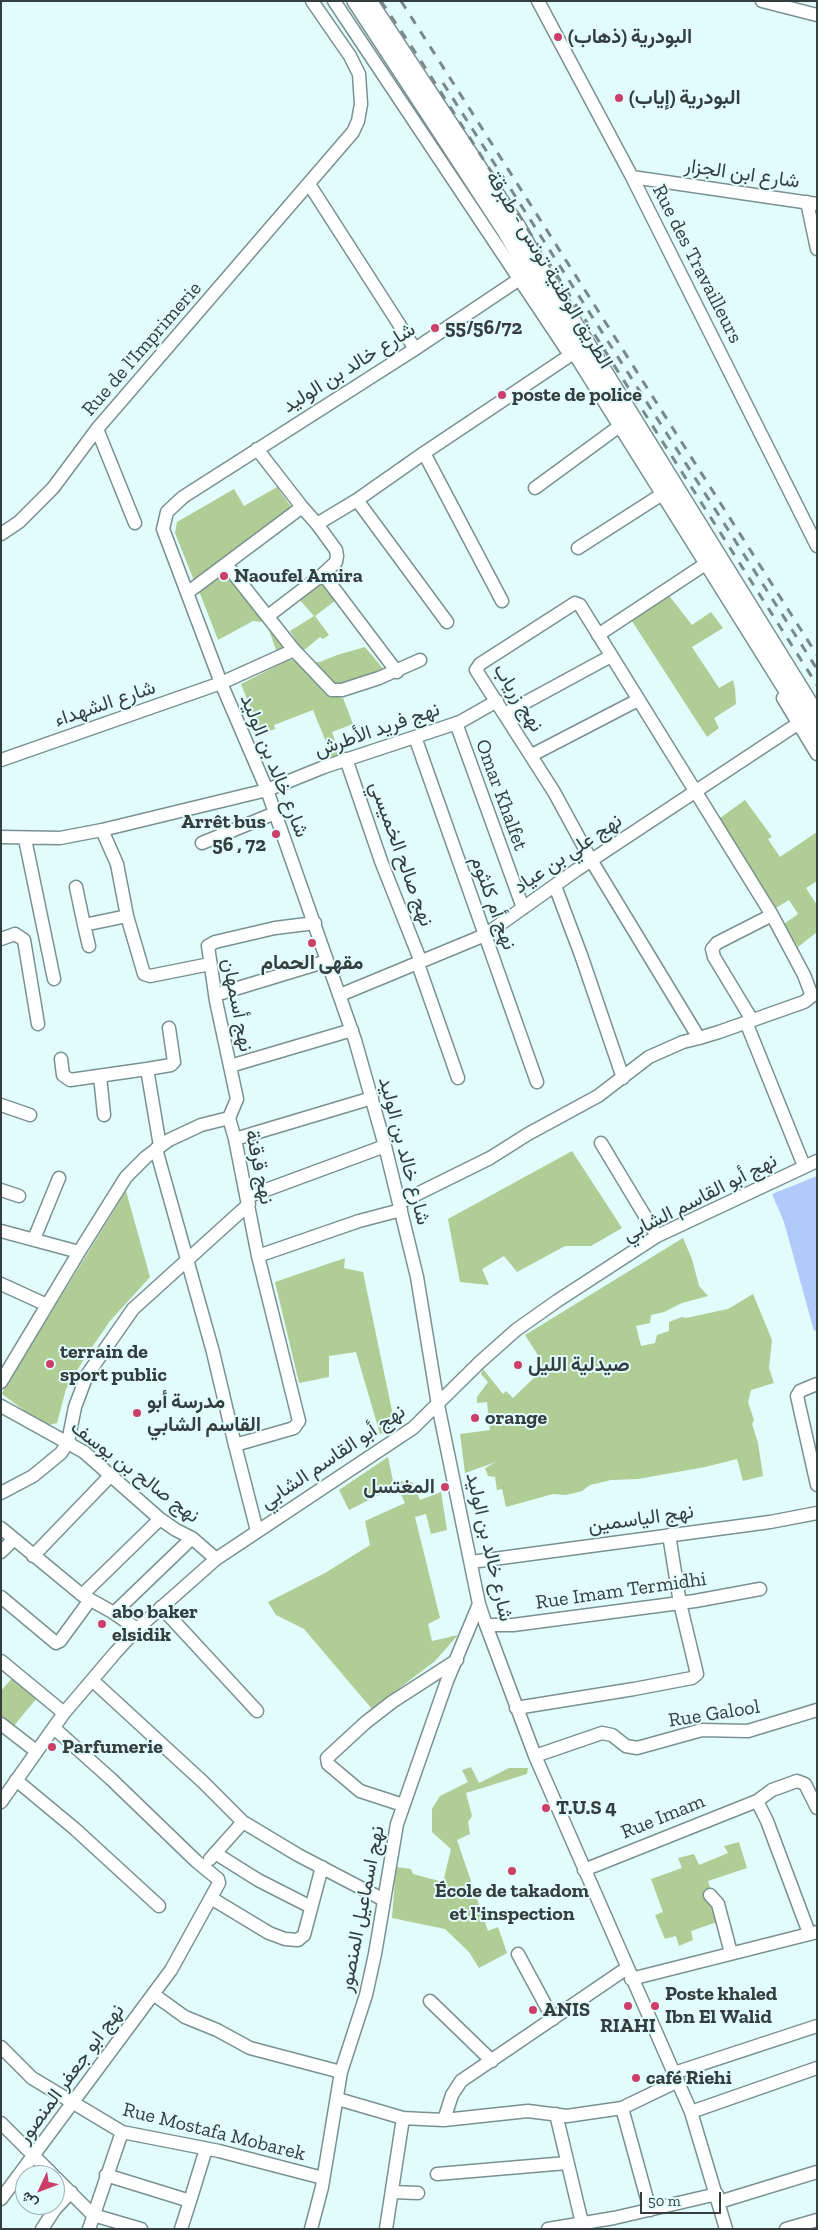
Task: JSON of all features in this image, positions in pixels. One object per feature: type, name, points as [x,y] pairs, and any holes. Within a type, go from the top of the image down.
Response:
[{"type":"main road","name":"الطريق الوطنية تونس - طبرقة","points":[[355,1],[505,231],[573,354],[806,719]]},
{"type":"main road","name":"الطريق الوطنية تونس - طبرقة","points":[[369,1],[518,227],[528,273],[817,739]]},
{"type":"street","name":"Rue de l'Imprimerie","points":[[1,534],[19,522],[53,488],[98,429],[353,132],[358,121],[361,104],[361,84],[355,65],[312,1]]},
{"type":"street","points":[[334,1],[528,273]]},
{"type":"street","name":"Rue des Travailleurs","points":[[538,1],[632,177],[817,546]]},
{"type":"street","points":[[762,1],[817,15]]},
{"type":"street","name":"شارع ابن الجزار","points":[[632,177],[812,203]]},
{"type":"street","points":[[309,184],[415,349]]},
{"type":"street","points":[[812,203],[817,250]]},
{"type":"street","name":"شارع خالد بن الوليد","points":[[528,273],[415,349],[183,497],[167,512],[163,523],[164,534],[221,683],[275,813],[352,1030],[385,1146],[418,1277],[438,1405],[479,1604],[535,1756],[690,2112],[726,2229]]},
{"type":"street","points":[[318,524],[357,500],[573,354]]},
{"type":"street","points":[[535,488],[619,427]]},
{"type":"street","points":[[98,429],[134,523]]},
{"type":"street","points":[[257,449],[302,507],[318,524],[337,556],[334,564],[323,574],[268,616]]},
{"type":"street","points":[[424,453],[502,601]]},
{"type":"street","points":[[578,548],[662,494]]},
{"type":"street","points":[[357,500],[447,622]]},
{"type":"street","points":[[187,593],[302,507]]},
{"type":"street","points":[[226,564],[294,650],[335,691],[397,672],[420,660]]},
{"type":"street","points":[[258,1256],[400,1206],[482,1163],[598,1096],[649,1057],[804,1002],[812,996],[804,975],[772,915],[598,635],[706,564]]},
{"type":"street","points":[[323,574],[397,672]]},
{"type":"street","name":"نهج زرياب","points":[[598,635],[580,605],[572,604],[477,667],[478,675],[506,713],[532,755],[591,860],[699,1038]]},
{"type":"street","name":"شارع الشهداء","points":[[1,760],[221,683],[294,650]]},
{"type":"street","points":[[506,713],[611,656]]},
{"type":"street","points":[[532,755],[638,700]]},
{"type":"street","name":"نهج فريد الأطرش","points":[[1,837],[25,839],[60,838],[102,830],[266,790],[346,759],[456,723],[497,701]]},
{"type":"street","points":[[806,719],[817,754]]},
{"type":"street","name":"نهج علي بن عياد","points":[[340,995],[485,935],[591,860],[806,719]]},
{"type":"street","name":"Omar Khalfet","points":[[456,723],[523,908]]},
{"type":"street","name":"نهج أم كلثوم","points":[[416,737],[536,1082]]},
{"type":"street","name":"نهج صالح الخميسي","points":[[346,759],[381,861],[420,963],[458,1078]]},
{"type":"street","points":[[202,843],[275,813]]},
{"type":"street","points":[[102,830],[116,864],[127,916],[142,972],[145,976],[210,964]]},
{"type":"street","points":[[25,839],[54,979]]},
{"type":"street","points":[[555,886],[623,1078]]},
{"type":"street","points":[[76,887],[89,946]]},
{"type":"street","points":[[772,915],[717,944],[712,949],[714,957],[749,1021],[804,1166]]},
{"type":"street","points":[[84,925],[127,916]]},
{"type":"street","name":"نهج أسمهان","points":[[229,1118],[237,1099],[215,995],[208,948],[215,942],[274,928],[315,922]]},
{"type":"street","points":[[1,938],[15,934],[24,940],[38,1024]]},
{"type":"street","points":[[215,995],[327,961]]},
{"type":"street","points":[[61,1059],[64,1076],[68,1080],[171,1065],[174,1062],[169,1028]]},
{"type":"street","points":[[230,1066],[352,1030]]},
{"type":"street","points":[[147,1069],[158,1148],[213,1352],[257,1531]]},
{"type":"street","points":[[100,1076],[104,1115]]},
{"type":"street","points":[[235,1138],[372,1098]]},
{"type":"street","points":[[1,1105],[30,1115]]},
{"type":"street","name":"نهج قرقنة","points":[[1,1382],[126,1177],[158,1148],[188,1130],[229,1118],[235,1138],[258,1256],[299,1421],[294,1428],[235,1445]]},
{"type":"street","points":[[601,1143],[657,1236]]},
{"type":"street","points":[[1,1493],[15,1487],[47,1466],[61,1453],[68,1442],[80,1392],[94,1364],[133,1309],[248,1200],[385,1146]]},
{"type":"street","name":"نهج أبو القاسم الشابي","points":[[1,1802],[64,1713],[137,1629],[216,1559],[418,1424],[480,1362],[516,1330],[557,1301],[657,1236],[817,1161]]},
{"type":"street","points":[[34,1239],[60,1178]]},
{"type":"street","points":[[1,1190],[19,1196]]},
{"type":"street","points":[[1,1231],[79,1252]]},
{"type":"street","points":[[1,1284],[47,1305]]},
{"type":"street","points":[[817,1384],[800,1391],[797,1396],[817,1485]]},
{"type":"street","name":"نهج صالح بن يوسف","points":[[1,1406],[68,1442],[160,1518],[176,1530],[192,1538],[216,1559]]},
{"type":"street","points":[[33,1556],[110,1475]]},
{"type":"street","name":"نهج الياسمين","points":[[471,1562],[817,1513]]},
{"type":"street","points":[[1,1598],[56,1643],[60,1641],[86,1598],[160,1518]]},
{"type":"street","points":[[1,1528],[86,1598],[114,1613],[137,1629]]},
{"type":"street","points":[[516,1708],[634,1689],[695,1676],[697,1670],[680,1603],[669,1535]]},
{"type":"street","points":[[114,1613],[192,1538]]},
{"type":"street","points":[[1,1552],[14,1539]]},
{"type":"street","name":"Rue Imam Termidhi","points":[[486,1625],[513,1625],[680,1603],[760,1589]]},
{"type":"street","name":"نهج اسماعيل المنصور","points":[[311,2229],[323,2178],[338,2099],[341,2072],[369,1982],[392,1847],[403,1805],[479,1604]]},
{"type":"street","points":[[161,1607],[257,1711]]},
{"type":"street","points":[[403,1805],[360,1791],[328,1764],[327,1758],[365,1723],[392,1702],[457,1660]]},
{"type":"street","points":[[1,1661],[64,1713]]},
{"type":"street","points":[[92,1680],[203,1782],[243,1822],[384,1900]]},
{"type":"street","name":"Rue Galool","points":[[535,1756],[602,1733],[612,1735],[626,1746],[637,1748],[702,1730],[748,1731],[817,1710]]},
{"type":"street","points":[[1,1724],[36,1751]]},
{"type":"street","points":[[54,1728],[111,1779],[219,1882],[211,1898],[269,1933],[295,1941],[300,1940],[304,1935],[322,1867]]},
{"type":"street","points":[[16,1780],[75,1829],[159,1906]]},
{"type":"street","name":"Rue Imam","points":[[584,1870],[757,1801],[772,1790],[787,1784],[802,1781],[806,1784],[817,1808]]},
{"type":"street","points":[[444,2120],[458,2083],[553,2020],[629,1973],[731,1953],[813,1933],[757,1801]]},
{"type":"street","points":[[203,1867],[243,1822]]},
{"type":"street","points":[[215,1853],[258,1880],[311,1907]]},
{"type":"street","points":[[710,1895],[718,1904],[731,1953]]},
{"type":"street","name":"نهج ابو جعفر المنصور","points":[[1,2199],[171,1970],[211,1898]]},
{"type":"street","points":[[518,1954],[553,2020]]},
{"type":"street","points":[[153,1994],[186,2017],[217,2030],[250,2048],[341,2072]]},
{"type":"street","points":[[430,2001],[492,2061]]},
{"type":"street","points":[[338,2099],[403,2118],[444,2120],[528,2111],[578,2115],[622,2108],[676,2077],[817,2026]]},
{"type":"street","name":"Rue Mostafa Mobarek","points":[[1,2047],[32,2078],[122,2132],[206,2149],[323,2178]]},
{"type":"street","points":[[690,2112],[817,2068]]},
{"type":"street","points":[[622,2108],[650,2210]]},
{"type":"street","points":[[556,2114],[582,2223]]},
{"type":"street","points":[[386,2229],[403,2118]]},
{"type":"street","points":[[1,2123],[42,2165]]},
{"type":"street","points":[[89,2229],[122,2132]]},
{"type":"street","points":[[180,2229],[206,2149]]},
{"type":"street","points":[[437,2174],[567,2163]]},
{"type":"street","points":[[548,2229],[718,2198],[817,2172]]},
{"type":"street","points":[[106,2175],[190,2201]]},
{"type":"street","points":[[65,2186],[94,2215],[136,2228]]},
{"type":"street","points":[[42,2229],[55,2209],[71,2192]]},
{"type":"street","points":[[392,2192],[418,2193]]},
{"type":"street","points":[[621,2216],[627,2229]]},
{"type":"street","points":[[786,2229],[817,2220]]},
{"type":"green space","points":[[277,487],[294,511],[195,583],[175,533],[177,522],[234,489],[244,506]]},
{"type":"green space","points":[[227,570],[286,647],[277,653],[268,627],[263,622],[253,621],[218,640],[199,591]]},
{"type":"green space","points":[[319,583],[326,585],[336,600],[315,616],[329,635],[323,639],[320,637],[303,651],[290,631],[314,616],[298,598]]},
{"type":"green space","points":[[667,593],[692,625],[711,612],[723,628],[692,647],[719,688],[733,680],[735,688],[736,704],[714,718],[719,728],[707,737],[632,621]]},
{"type":"green space","points":[[365,647],[385,671],[334,687],[315,662],[320,662]]},
{"type":"green space","points":[[290,659],[298,662],[326,695],[343,698],[353,724],[332,732],[340,755],[332,757],[313,710],[274,725],[275,729],[261,734],[241,684]]},
{"type":"green space","points":[[745,800],[772,837],[768,839],[780,857],[817,832],[817,881],[806,888],[817,905],[817,932],[798,947],[784,924],[798,914],[789,900],[774,909],[720,818]]},
{"type":"green space","points":[[572,1151],[622,1228],[591,1246],[565,1246],[517,1272],[504,1256],[482,1269],[489,1285],[460,1282],[448,1219]]},
{"type":"green space","name":"terrain de sport public","points":[[126,1191],[150,1277],[110,1321],[84,1359],[66,1389],[57,1423],[45,1426],[2,1394]]},
{"type":"green space","points":[[683,1238],[692,1259],[699,1286],[708,1296],[682,1303],[664,1312],[651,1315],[650,1323],[636,1326],[641,1346],[655,1343],[657,1335],[669,1331],[669,1322],[682,1317],[686,1318],[728,1309],[753,1294],[772,1340],[769,1368],[774,1383],[751,1390],[748,1402],[754,1420],[752,1424],[758,1443],[763,1476],[743,1481],[737,1459],[705,1467],[638,1479],[611,1480],[590,1485],[582,1491],[566,1495],[553,1494],[506,1507],[502,1489],[497,1490],[495,1477],[488,1476],[485,1468],[496,1462],[465,1473],[460,1434],[490,1430],[487,1402],[477,1403],[477,1397],[488,1382],[481,1374],[483,1369],[503,1394],[506,1391],[513,1398],[535,1377],[541,1360],[525,1335]]},
{"type":"green space","points":[[345,1258],[344,1268],[363,1272],[396,1430],[380,1434],[356,1352],[329,1356],[329,1377],[299,1383],[275,1282]]},
{"type":"green space","points":[[388,1457],[393,1481],[412,1482],[420,1500],[441,1492],[447,1530],[431,1534],[426,1514],[415,1517],[440,1618],[428,1624],[432,1641],[458,1635],[435,1661],[372,1709],[304,1629],[276,1615],[268,1602],[325,1573],[370,1545],[365,1521],[405,1503],[397,1486],[349,1510],[339,1490]]},
{"type":"green space","points":[[13,1677],[37,1698],[12,1728],[1,1718],[1,1691]]},
{"type":"green space","points":[[471,1767],[479,1783],[509,1768],[528,1768],[527,1774],[466,1793],[472,1816],[468,1822],[470,1834],[457,1840],[488,1931],[498,1927],[507,1953],[479,1968],[469,1952],[445,1929],[392,1918],[396,1867],[411,1869],[413,1874],[443,1882],[451,1849],[432,1832],[432,1809],[440,1796],[468,1782],[462,1770]]},
{"type":"green space","points":[[739,1842],[747,1868],[708,1881],[720,1921],[691,1931],[693,1940],[679,1946],[676,1936],[665,1939],[655,1915],[663,1912],[651,1879],[682,1868],[678,1858],[694,1854],[699,1865],[728,1853],[724,1846]]},
{"type":"water","points":[[817,1176],[817,1330],[814,1331],[784,1222],[772,1194]]},
{"type":"railway","points":[[381,1],[817,685]]},
{"type":"railway","points":[[401,1],[817,655]]},
{"type":"railway","points":[[443,83],[817,669]]},
{"type":"place","name":"البودرية (ذهاب)","points":[[558,37]]},
{"type":"place","name":"البودرية (إياب)","points":[[619,98]]},
{"type":"place","name":"55/56/72","points":[[435,328]]},
{"type":"place","name":"poste de police","points":[[502,395]]},
{"type":"place","name":"Naoufel Amira","points":[[224,576]]},
{"type":"place","name":"Arrêt bus 56 , 72","points":[[276,834]]},
{"type":"place","name":"مقهى الحمام","points":[[312,943]]},
{"type":"place","name":"terrain de sport public","points":[[50,1364]]},
{"type":"place","name":"صيدلية الليل","points":[[518,1365]]},
{"type":"place","name":"مدرسة أبو القاسم الشابي","points":[[137,1413]]},
{"type":"place","name":"orange","points":[[475,1418]]},
{"type":"place","name":"المغتسل","points":[[445,1487]]},
{"type":"place","name":"abo baker elsidik","points":[[102,1624]]},
{"type":"place","name":"Parfumerie","points":[[52,1747]]},
{"type":"place","name":"T.U.S 4","points":[[546,1808]]},
{"type":"place","name":"École de takadom et l'inspection","points":[[512,1871]]},
{"type":"place","name":"RIAHI","points":[[628,2006]]},
{"type":"place","name":"Poste khaled Ibn El Walid","points":[[655,2006]]},
{"type":"place","name":"ANIS","points":[[533,2010]]},
{"type":"place","name":"café Riehi","points":[[636,2078]]}]
